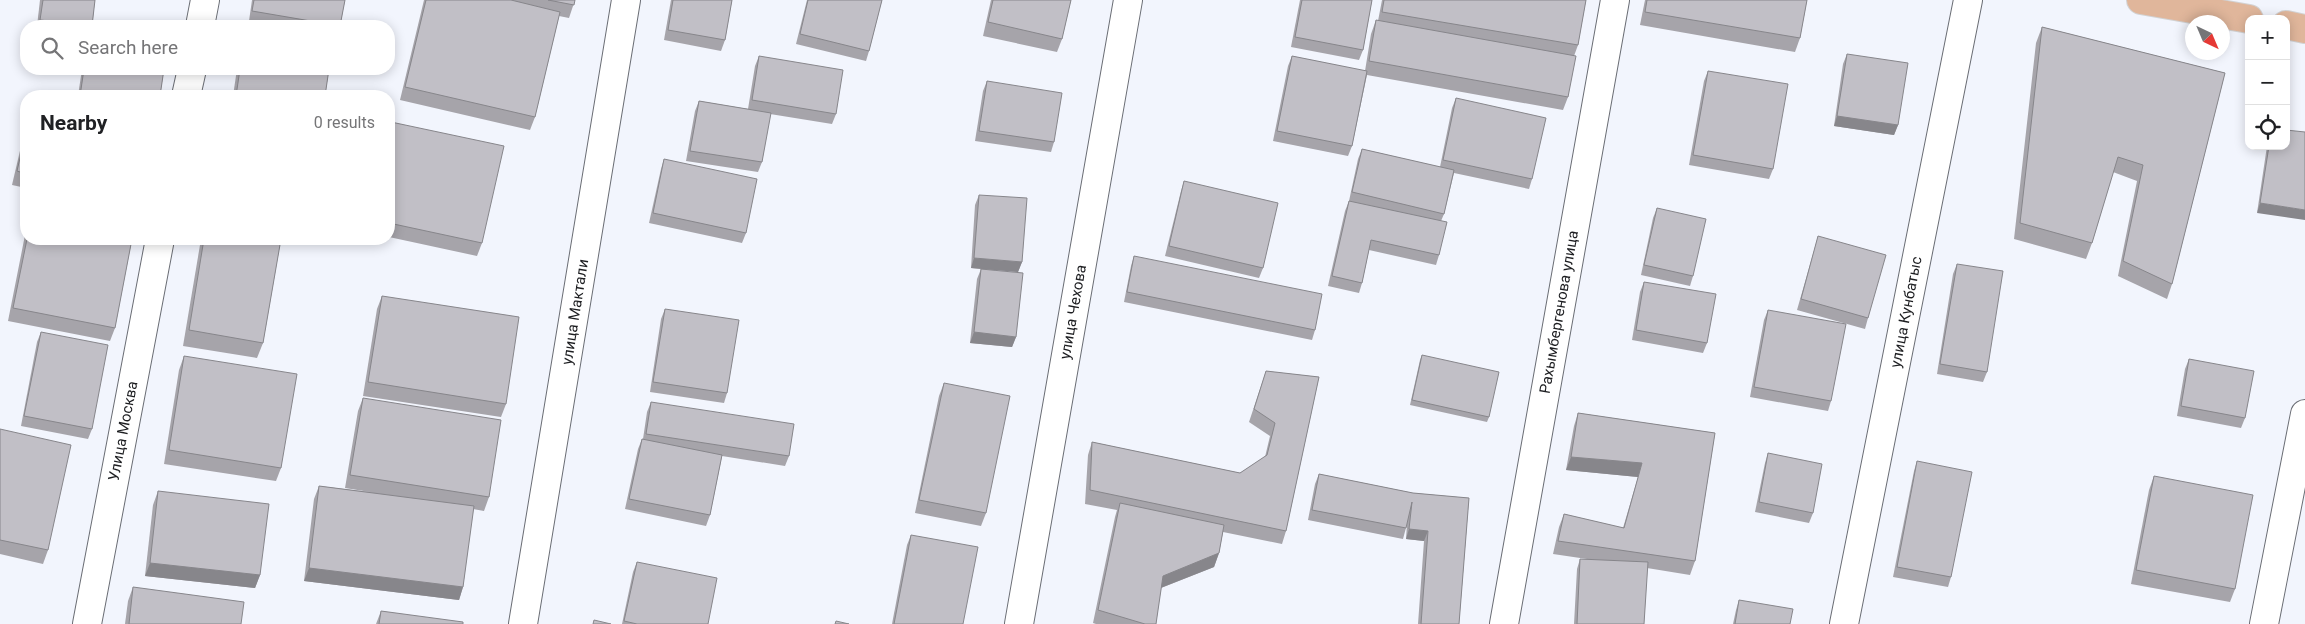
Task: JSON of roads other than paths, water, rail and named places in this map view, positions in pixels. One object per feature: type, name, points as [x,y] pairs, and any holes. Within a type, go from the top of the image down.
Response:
[{"type":"main road","points":[[2140,0],[2245,18]]},
{"type":"main road","points":[[2290,26],[2305,29]]},
{"type":"street","points":[[201,20],[205,0]]},
{"type":"street","name":"улица Мактали","points":[[523,624],[626,0]]},
{"type":"street","name":"улица Чехова","points":[[1019,624],[1128,0]]},
{"type":"street","name":"Рахымбергенова улица","points":[[1504,624],[1615,0]]},
{"type":"street","name":"улица Кунбатыс","points":[[1844,624],[1968,0]]},
{"type":"street","points":[[187,90],[191,75]]},
{"type":"street","name":"Улица Москва","points":[[87,624],[159,245]]},
{"type":"street","points":[[2264,624],[2305,414]]}]
